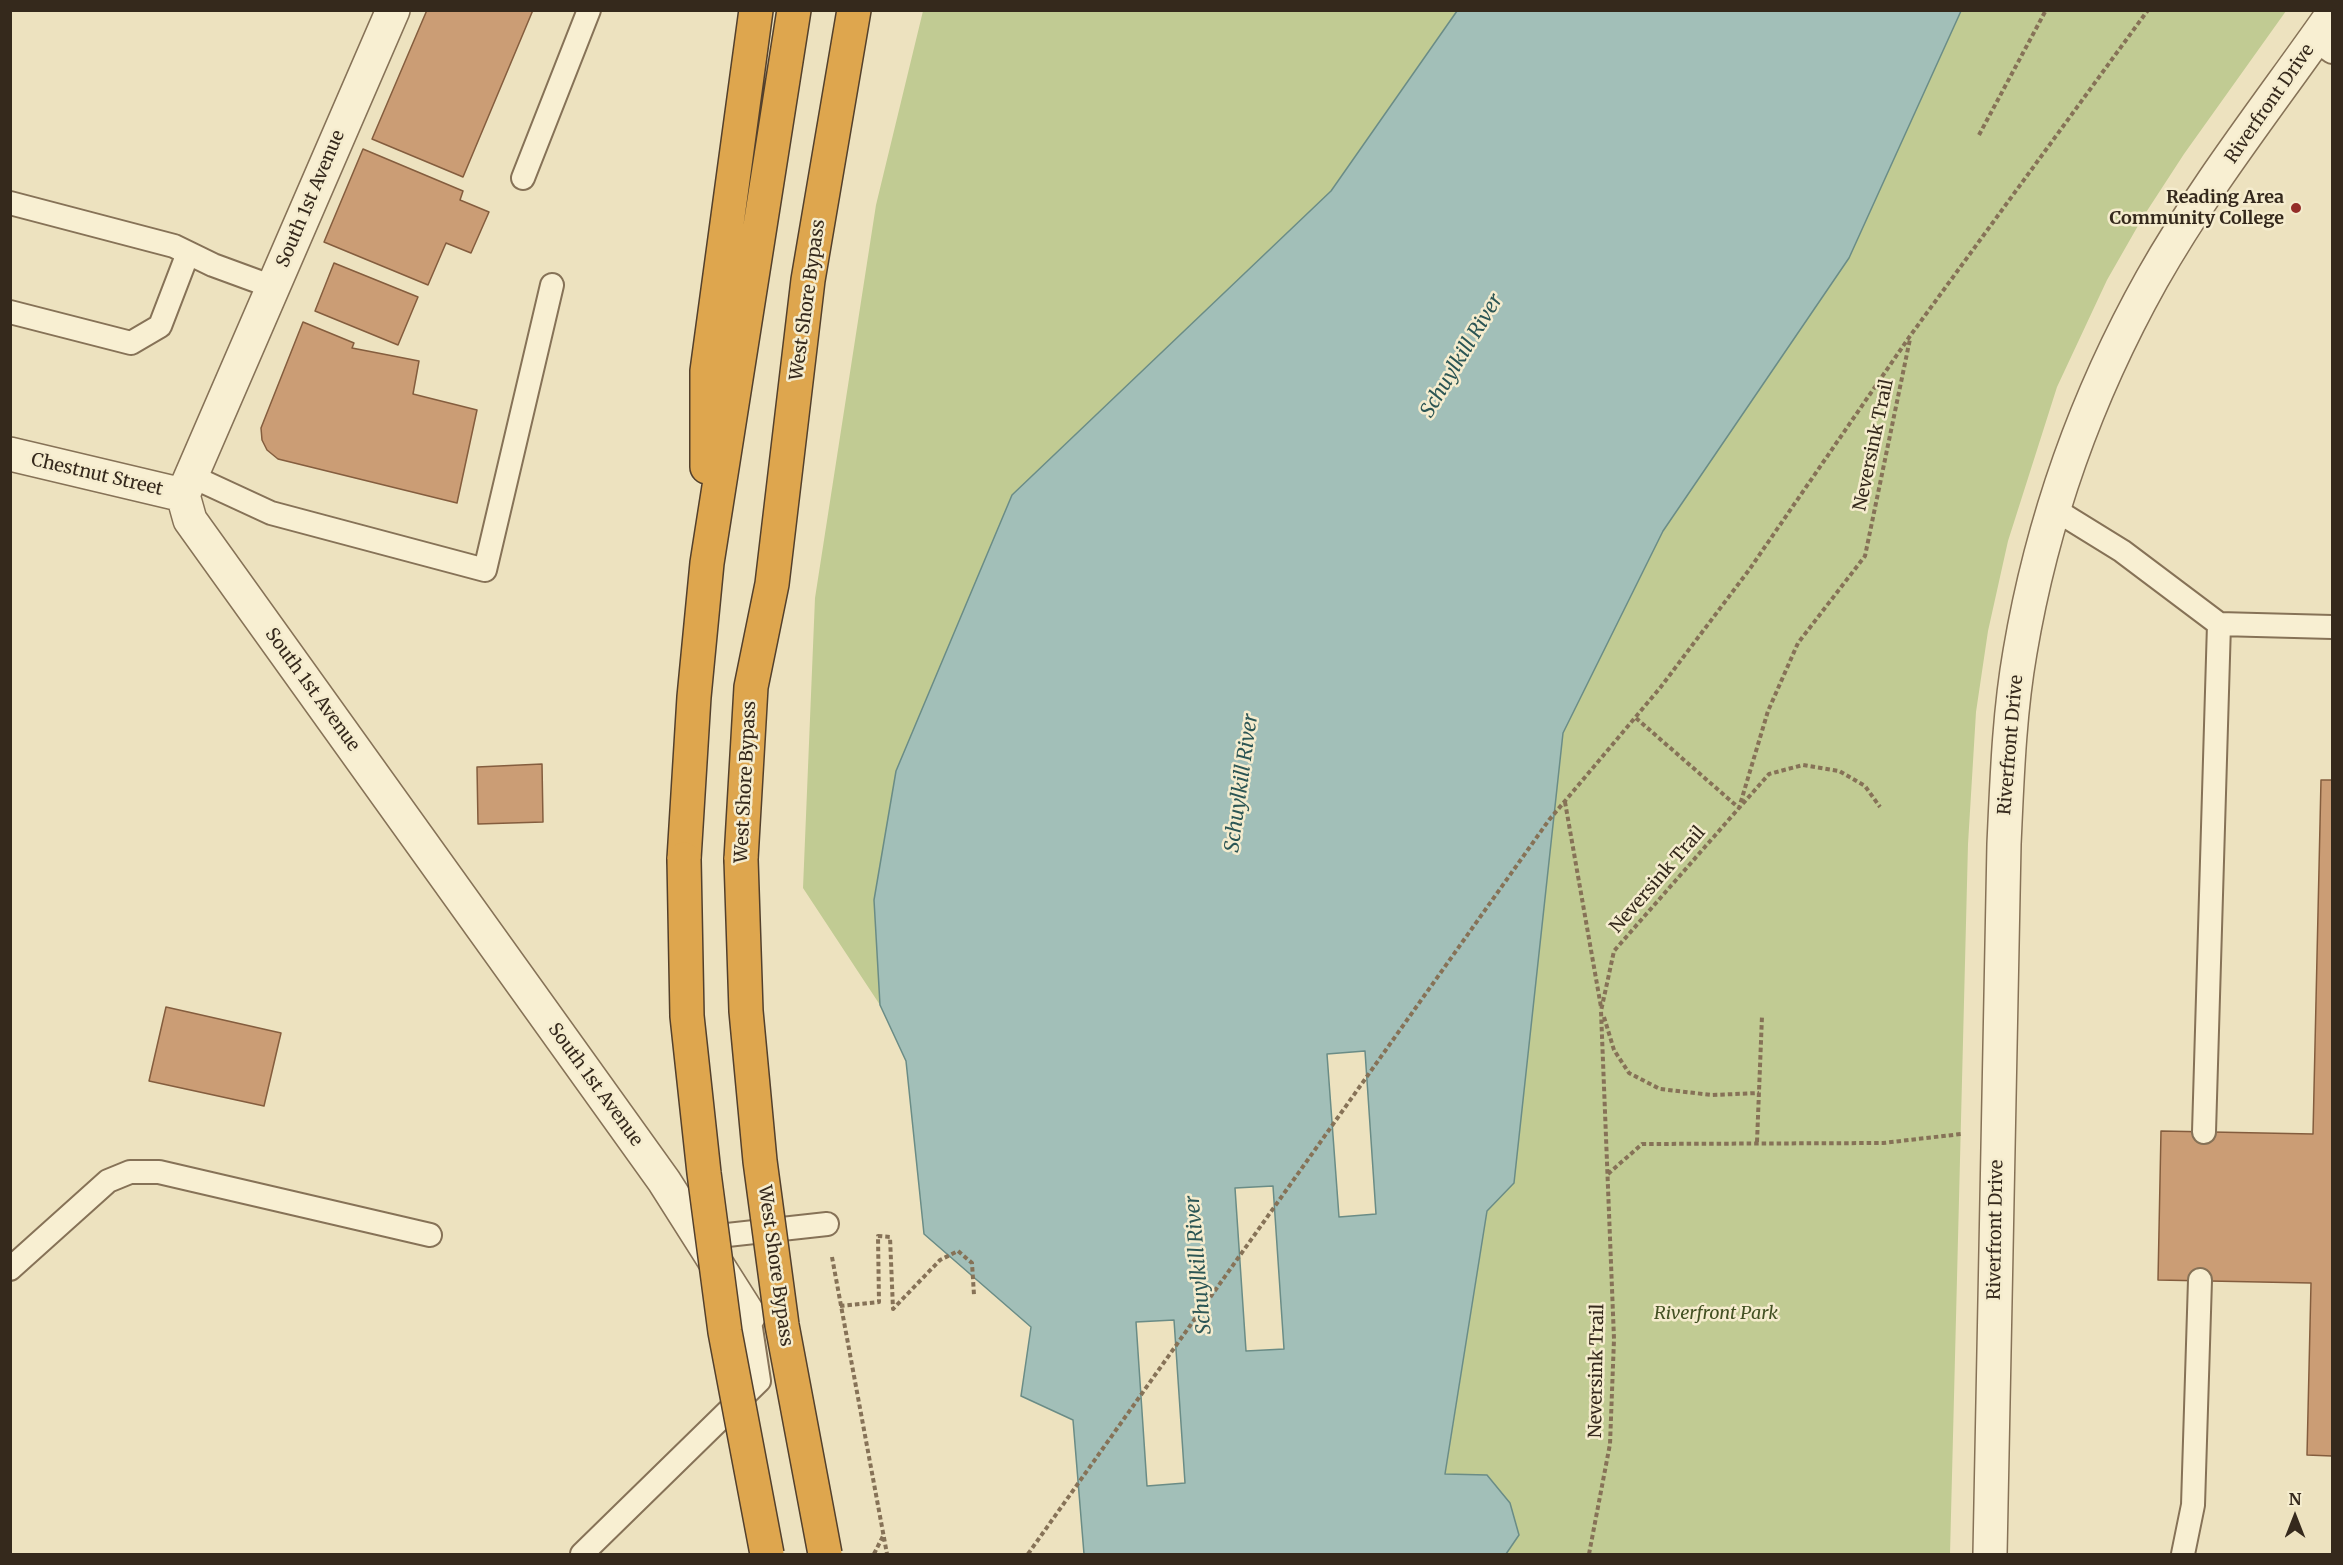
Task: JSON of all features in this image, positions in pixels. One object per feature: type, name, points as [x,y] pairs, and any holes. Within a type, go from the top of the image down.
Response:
[{"type":"highway","points":[[707,563],[707,371],[756,10]]},
{"type":"highway","points":[[766,1554],[725,1332],[704,1173],[687,1016],[684,859],[694,697],[707,563],[794,10]]},
{"type":"highway","name":"West Shore Bypass","points":[[825,1554],[782,1325],[760,1161],[746,1011],[741,858],[751,687],[772,584],[808,280],[854,10]]},
{"type":"highway","points":[[831,147],[862,10]]},
{"type":"street","name":"South 1st Avenue","points":[[393,10],[187,486],[190,520],[650,1162],[748,1315]]},
{"type":"street","name":"Riverfront Drive","points":[[1990,1554],[1997,1130],[2009,737],[2020,653],[2043,545],[2087,412],[2127,325],[2152,278],[2196,207],[2327,36]]},
{"type":"street","name":"Chestnut Street","points":[[10,454],[187,486]]},
{"type":"lane","points":[[523,178],[589,10]]},
{"type":"lane","points":[[10,203],[174,246],[213,266],[273,287]]},
{"type":"lane","points":[[10,312],[131,343],[160,326],[188,254]]},
{"type":"lane","points":[[187,486],[271,513],[485,570],[552,285]]},
{"type":"lane","points":[[2054,509],[2122,551],[2219,624],[2332,627]]},
{"type":"lane","points":[[2204,1132],[2219,624]]},
{"type":"lane","points":[[10,1269],[108,1181],[130,1172],[159,1172],[430,1235]]},
{"type":"lane","points":[[700,1238],[826,1224]]},
{"type":"lane","points":[[2183,1554],[2193,1505],[2200,1280]]},
{"type":"lane","points":[[582,1554],[759,1382],[748,1315]]},
{"type":"path","points":[[1979,135],[2046,10]]},
{"type":"path","points":[[1028,1554],[1550,820],[1636,718],[1749,570],[1910,336],[2148,10]]},
{"type":"path","name":"Neversink Trail","points":[[1589,1554],[1610,1444],[1614,1339],[1601,1011],[1614,951],[1739,808],[1768,711],[1798,643],[1865,556],[1910,336]]},
{"type":"path","points":[[1636,718],[1739,808],[1769,774],[1803,765],[1839,771],[1865,786],[1880,807]]},
{"type":"path","points":[[1565,801],[1601,1011],[1614,1050],[1629,1073],[1660,1089],[1713,1095],[1758,1094]]},
{"type":"path","points":[[1757,1142],[1762,1016]]},
{"type":"path","points":[[1607,1174],[1642,1144],[1883,1143],[1997,1130]]},
{"type":"path","points":[[826,1224],[887,1554]]},
{"type":"path","points":[[840,1306],[879,1302],[879,1236],[890,1237],[893,1309],[940,1260],[958,1251],[972,1263],[974,1295]]},
{"type":"path","points":[[874,1554],[883,1536]]},
{"type":"green space","points":[[923,11],[1457,11],[1331,191],[1012,495],[874,900],[880,1005],[803,888],[815,598],[876,205]]},
{"type":"green space","name":"Riverfront Park","points":[[1961,11],[2286,11],[2184,154],[2143,217],[2107,280],[2057,387],[2008,541],[1988,631],[1976,712],[1968,844],[1950,1554],[1506,1554],[1519,1535],[1445,1475],[1487,1211],[1514,1183],[1563,733],[1663,531],[1849,258]]},
{"type":"water","name":"Schuylkill River","points":[[1457,11],[1961,11],[1849,258],[1663,531],[1563,733],[1514,1183],[1487,1211],[1445,1474],[1487,1475],[1510,1503],[1519,1535],[1506,1554],[1084,1554],[1073,1420],[1021,1396],[1031,1327],[924,1234],[906,1061],[880,1005],[874,900],[896,771],[1012,495],[1331,191]],"holes":[[[1365,1051],[1376,1214],[1339,1217],[1327,1054]],[[1273,1186],[1284,1349],[1246,1351],[1235,1188]],[[1174,1320],[1185,1483],[1147,1486],[1136,1322]]]},
{"type":"building","points":[[427,10],[533,10],[463,177],[372,139]]},
{"type":"building","points":[[363,149],[463,191],[460,200],[489,212],[471,253],[446,243],[428,285],[324,242]]},
{"type":"building","points":[[334,263],[418,297],[398,345],[315,311]]},
{"type":"building","points":[[303,322],[354,343],[352,348],[419,361],[413,394],[477,410],[457,503],[278,459],[267,450],[262,440],[261,428]]},
{"type":"building","points":[[542,764],[543,822],[478,824],[477,767]]},
{"type":"building","points":[[2321,780],[2332,780],[2332,1456],[2307,1455],[2311,1283],[2158,1280],[2161,1131],[2313,1134]]},
{"type":"building","points":[[166,1007],[281,1033],[264,1106],[149,1081]]},
{"type":"place","name":"Reading Area Community College","points":[[2296,208]]}]
